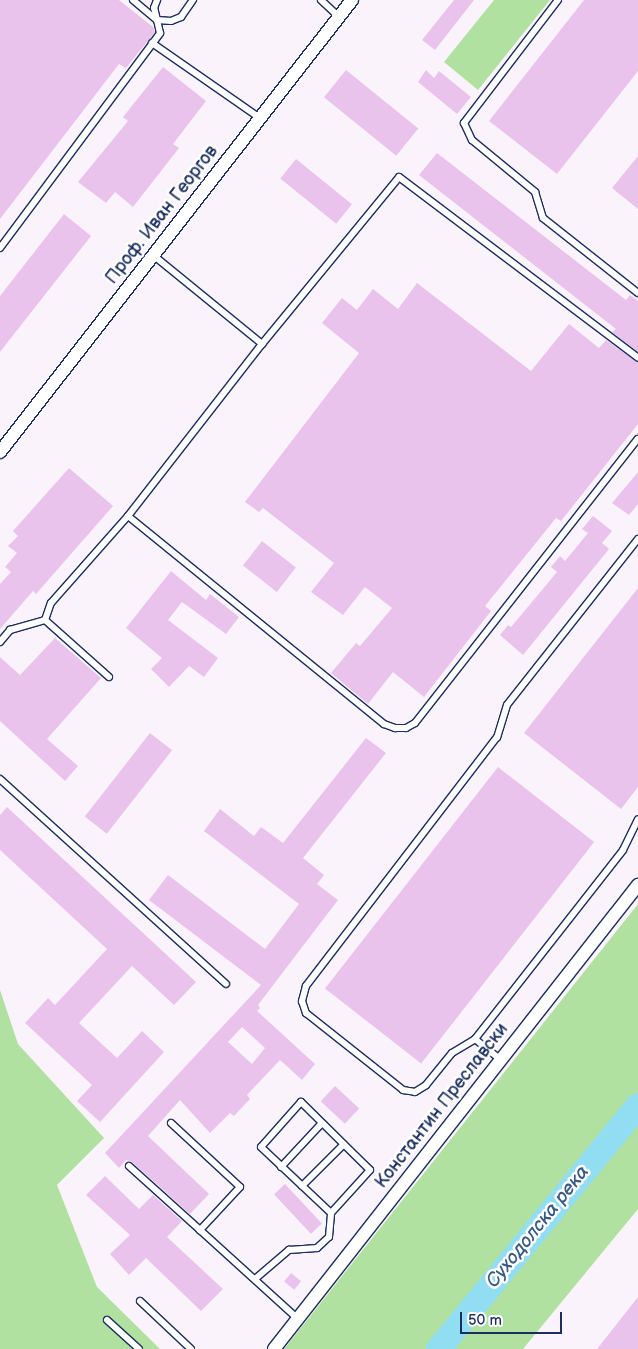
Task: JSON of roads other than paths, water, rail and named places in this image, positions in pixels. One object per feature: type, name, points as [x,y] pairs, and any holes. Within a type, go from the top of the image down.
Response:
[{"type":"street","name":"Проф. Иван Георгов","points":[[0,452],[352,0]]},
{"type":"street","name":"Константин Преславски","points":[[274,1349],[638,885]]},
{"type":"lane","points":[[133,0],[157,20],[171,21],[180,18],[193,0]]},
{"type":"lane","points":[[0,248],[160,32],[154,8],[157,0]]},
{"type":"lane","points":[[322,0],[338,16]]},
{"type":"lane","points":[[558,0],[464,123],[472,140],[535,192],[542,218],[638,293]]},
{"type":"lane","points":[[152,43],[260,118]]},
{"type":"lane","points":[[45,620],[51,603],[128,516],[262,344],[399,177],[638,358]]},
{"type":"lane","points":[[153,254],[262,344]]},
{"type":"lane","points":[[128,516],[384,724],[395,728],[406,728],[415,723],[422,715],[638,439]]},
{"type":"lane","points":[[638,539],[507,705],[497,737],[306,986],[302,1001],[306,1013],[403,1090],[415,1092],[426,1085],[452,1053],[475,1039],[623,850],[638,819]]},
{"type":"lane","points":[[0,642],[10,630],[45,620]]},
{"type":"lane","points":[[45,620],[109,677]]},
{"type":"lane","points":[[0,779],[226,984]]},
{"type":"lane","points":[[475,1039],[500,1059]]},
{"type":"lane","points":[[255,1279],[289,1250],[317,1248],[329,1236],[331,1213],[370,1170],[301,1102],[261,1147],[331,1213]]},
{"type":"lane","points":[[171,1123],[240,1187],[200,1230]]},
{"type":"lane","points":[[281,1167],[322,1123]]},
{"type":"lane","points":[[302,1186],[344,1144]]},
{"type":"lane","points":[[128,1166],[298,1319]]},
{"type":"lane","points":[[140,1301],[192,1349]]},
{"type":"lane","points":[[107,1320],[139,1349]]},
{"type":"waterway","name":"Суходолска река","points":[[438,1349],[638,1105]]}]
